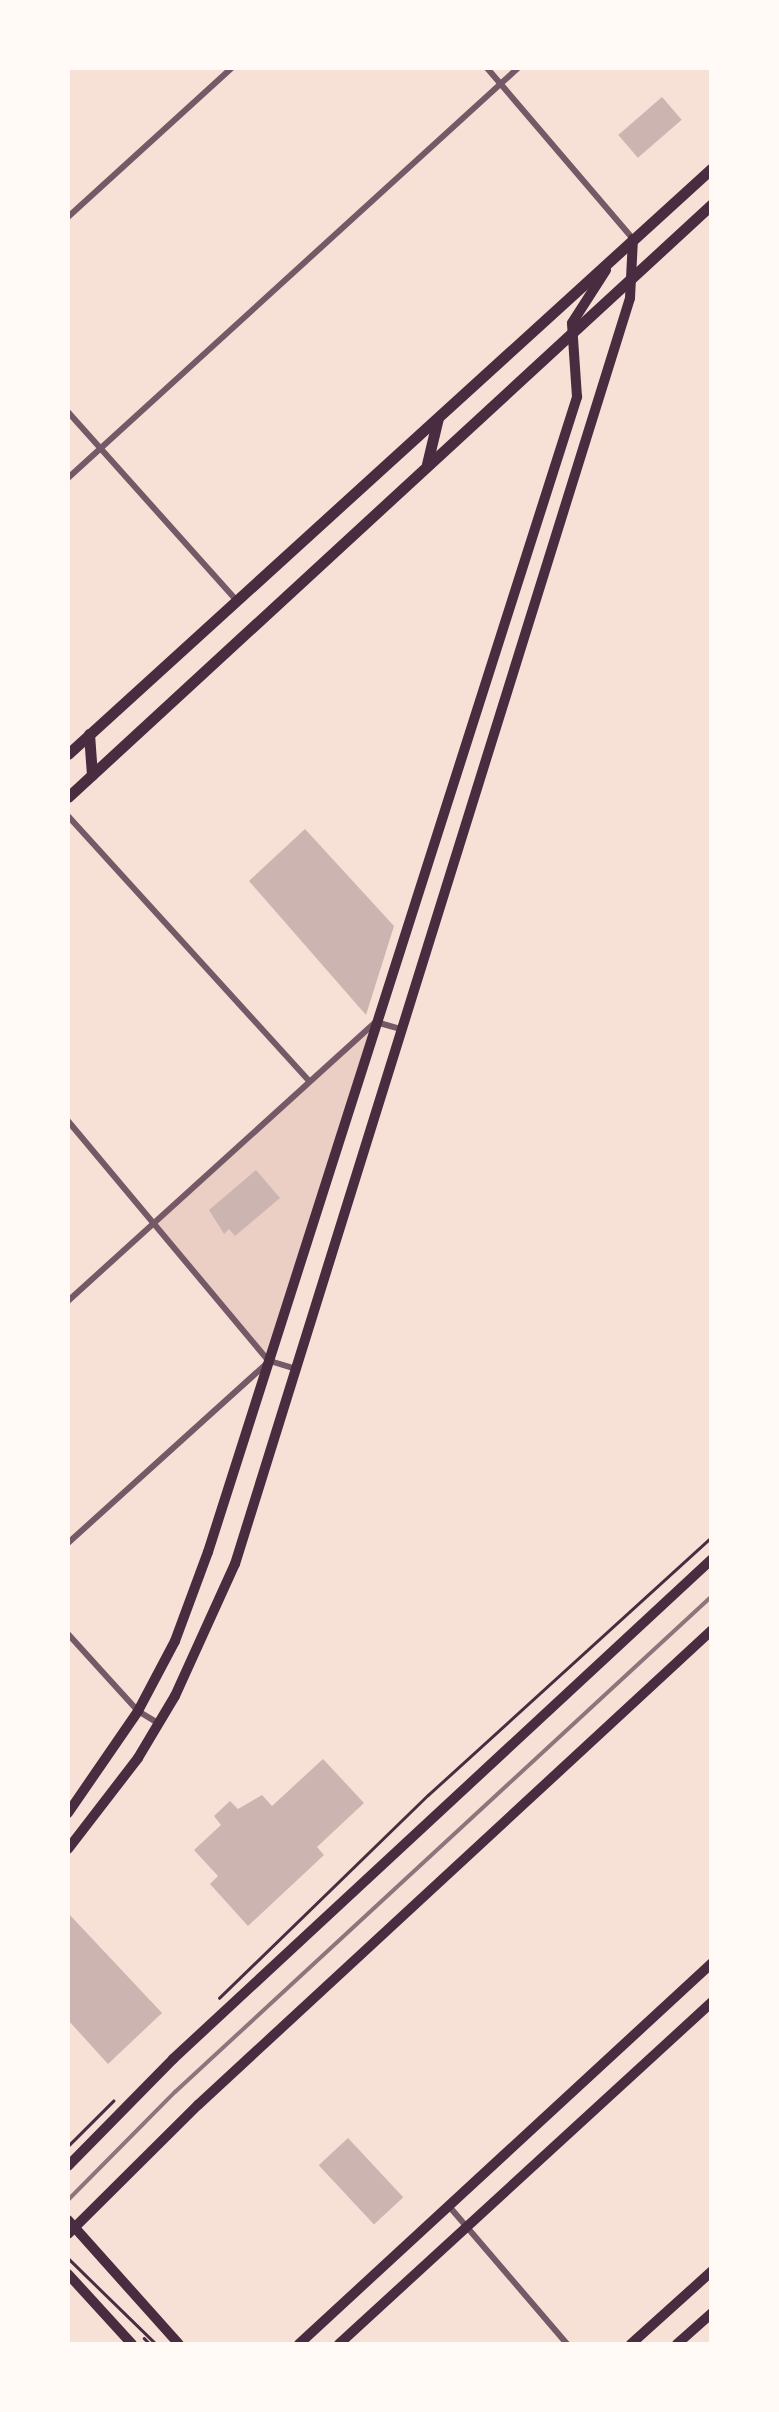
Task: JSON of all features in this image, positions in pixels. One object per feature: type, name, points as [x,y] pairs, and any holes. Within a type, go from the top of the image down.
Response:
[{"type":"main road","points":[[68,754],[712,168]]},
{"type":"main road","points":[[68,798],[712,204]]},
{"type":"main road","points":[[68,1849],[159,1724],[202,1648],[236,1564],[636,274],[633,239]]},
{"type":"main road","points":[[68,1813],[138,1711],[175,1641],[268,1361],[499,628],[577,397],[568,337],[582,302],[633,239]]},
{"type":"main road","points":[[426,468],[438,418]]},
{"type":"main road","points":[[499,628],[524,636]]},
{"type":"main road","points":[[89,734],[92,775]]},
{"type":"main road","points":[[68,2166],[173,2059],[712,1558]]},
{"type":"main road","points":[[72,2232],[198,2105],[712,1630]]},
{"type":"main road","points":[[299,2344],[711,1965]]},
{"type":"main road","points":[[338,2344],[712,2002]]},
{"type":"main road","points":[[68,2220],[72,2232],[179,2344]]},
{"type":"main road","points":[[631,2344],[712,2271]]},
{"type":"main road","points":[[68,2274],[132,2344]]},
{"type":"main road","points":[[677,2344],[712,2313]]},
{"type":"street","points":[[68,217],[232,68]]},
{"type":"street","points":[[487,68],[633,239]]},
{"type":"street","points":[[68,478],[518,68]]},
{"type":"street","points":[[68,412],[236,600]]},
{"type":"street","points":[[68,816],[309,1081]]},
{"type":"street","points":[[68,1301],[376,1022],[400,1028]]},
{"type":"street","points":[[68,1121],[268,1361],[296,1369]]},
{"type":"street","points":[[68,1543],[268,1361]]},
{"type":"street","points":[[68,1634],[138,1711],[159,1724]]},
{"type":"street","points":[[448,2205],[567,2344]]},
{"type":"path","points":[[211,2006],[428,1795],[712,1537]]},
{"type":"path","points":[[68,2146],[125,2090]]},
{"type":"path","points":[[68,2257],[156,2344]]},
{"type":"shaded area","points":[[376,1022],[268,1361],[152,1223]]},
{"type":"building","points":[[662,97],[682,120],[638,158],[618,135]]},
{"type":"building","points":[[305,829],[394,926],[366,1015],[249,881]]},
{"type":"building","points":[[256,1170],[280,1198],[235,1236],[229,1229],[224,1234],[209,1210]]},
{"type":"building","points":[[323,1759],[364,1803],[317,1847],[324,1855],[248,1926],[210,1884],[218,1876],[194,1850],[221,1825],[214,1816],[230,1801],[238,1809],[262,1795],[272,1806]]},
{"type":"building","points":[[68,1913],[162,2013],[108,2064],[68,2020]]},
{"type":"building","points":[[348,2138],[403,2197],[374,2225],[319,2165]]},
{"type":"railway","points":[[69,2199],[175,2092],[712,1596]]}]
